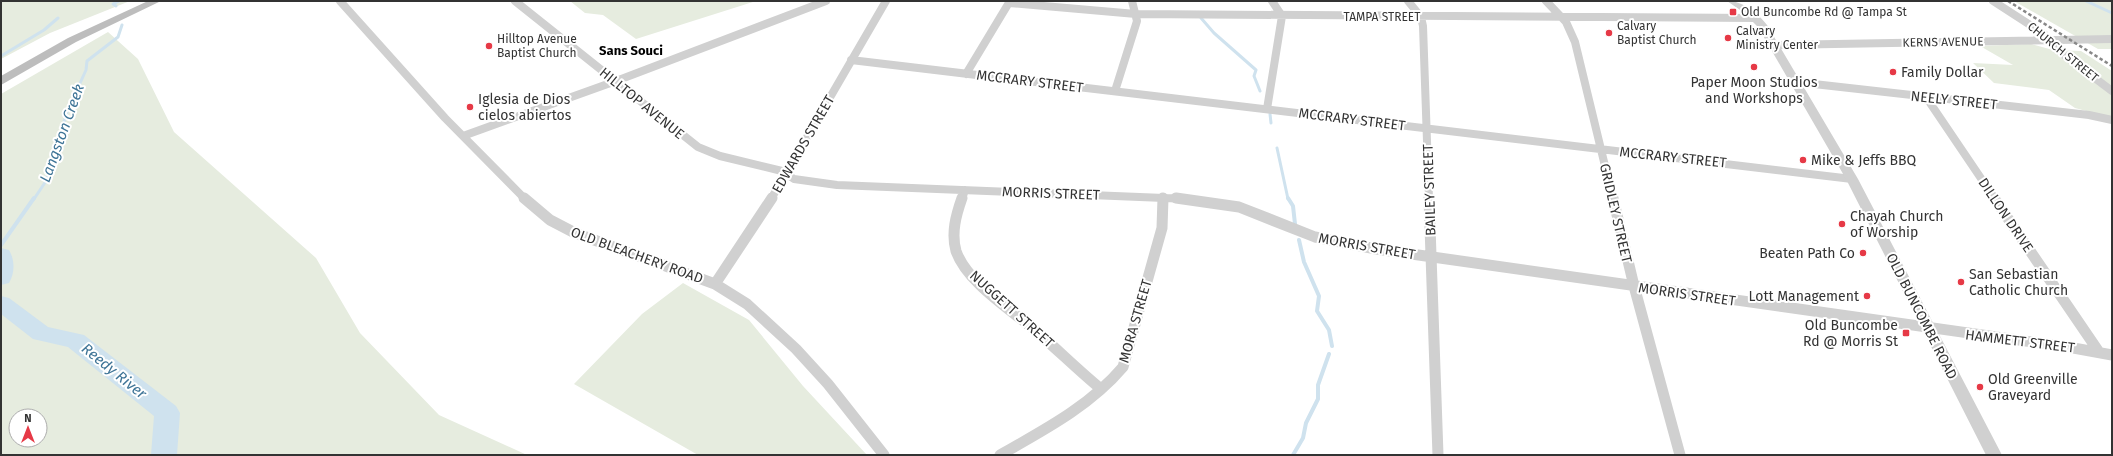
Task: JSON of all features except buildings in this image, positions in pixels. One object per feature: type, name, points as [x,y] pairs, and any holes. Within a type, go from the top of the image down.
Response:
[{"type":"main road","points":[[1,81],[72,40],[156,1]]},
{"type":"street","name":"OLD BLEACHERY ROAD","points":[[340,1],[409,80],[495,171],[531,205],[550,220],[596,242],[716,284],[747,304],[796,349],[828,384],[884,455]]},
{"type":"street","name":"HILLTOP AVENUE","points":[[515,1],[616,81],[657,116],[698,147],[720,156],[776,169],[785,174]]},
{"type":"street","points":[[463,136],[616,81],[826,1]]},
{"type":"street","name":"EDWARDS STREET","points":[[716,284],[785,174],[886,1]]},
{"type":"street","points":[[1115,91],[1136,27],[1136,14],[1132,1]]},
{"type":"street","points":[[1267,109],[1282,16],[1272,1]]},
{"type":"street","points":[[1408,1],[1421,17]]},
{"type":"street","name":"GRIDLEY STREET","points":[[1546,1],[1562,17],[1570,29],[1575,42],[1634,286],[1680,455]]},
{"type":"street","name":"OLD BUNCOMBE ROAD","points":[[1731,1],[1756,18],[1796,82],[1852,179],[1994,455]]},
{"type":"street","name":"CHURCH STREET","points":[[1993,1],[2044,34],[2068,59],[2112,91]]},
{"type":"street","points":[[966,74],[1010,2]]},
{"type":"street","name":"TAMPA STREET","points":[[1010,2],[1136,14],[1756,18]]},
{"type":"street","name":"BAILEY STREET","points":[[1421,17],[1423,26],[1432,257],[1438,455]]},
{"type":"street","name":"KERNS AVENUE","points":[[1774,45],[2112,39]]},
{"type":"street","name":"MCCRARY STREET","points":[[851,60],[1852,179]]},
{"type":"street","name":"NEELY STREET","points":[[1796,82],[2089,115],[2112,120]]},
{"type":"street","name":"DILLON DRIVE","points":[[1926,97],[2099,352]]},
{"type":"street","name":"MORRIS STREET","points":[[785,174],[794,179],[837,185],[1195,199],[1230,204],[1327,240],[1376,249],[1928,328]]},
{"type":"street","name":"NUGGETT STREET","points":[[964,190],[956,216],[954,230],[957,253],[963,264],[983,285],[1101,389]]},
{"type":"street","name":"MORA STREET","points":[[1000,455],[1055,422],[1116,377],[1126,359],[1162,228],[1162,197]]},
{"type":"street","name":"HAMMETT STREET","points":[[1928,328],[2112,355]]},
{"type":"shaded area","points":[[1,1],[130,1],[50,33],[1,59]]},
{"type":"shaded area","points":[[570,1],[756,1],[636,39],[603,15],[585,13]]},
{"type":"shaded area","points":[[2014,1],[2112,1],[2112,49],[2098,49]]},
{"type":"shaded area","points":[[108,32],[138,59],[174,132],[316,258],[360,333],[439,415],[527,455],[1,455],[1,94]]},
{"type":"shaded area","points":[[2031,44],[2053,50],[2081,51],[2112,71],[2112,118],[2075,108],[2049,90],[1994,83],[1973,63],[2013,65],[1980,46]]},
{"type":"shaded area","points":[[683,283],[749,320],[803,386],[867,455],[698,455],[574,384],[642,314]]},
{"type":"waterway","name":"Langston Creek","points":[[116,6],[113,4],[119,1]]},
{"type":"waterway","points":[[2086,1],[2112,13]]},
{"type":"waterway","points":[[1,56],[44,30],[58,18]]},
{"type":"waterway","points":[[1201,18],[1214,33],[1256,70],[1254,76],[1260,91]]},
{"type":"waterway","name":"Langston Creek","points":[[34,199],[46,181],[67,112],[86,70],[87,61],[118,37],[122,25]]},
{"type":"waterway","points":[[1270,114],[1271,123]]},
{"type":"waterway","points":[[1277,148],[1288,199]]},
{"type":"waterway","name":"Langston Creek","points":[[1,245],[34,198]]},
{"type":"waterway","points":[[1288,198],[1293,206],[1295,224]]},
{"type":"waterway","points":[[1299,240],[1304,262],[1319,296],[1317,311],[1329,330],[1332,346]]},
{"type":"waterway","name":"Reedy River","points":[[1,255],[3,263],[1,278]]},
{"type":"waterway","name":"Reedy River","points":[[1,303],[41,333],[76,341],[167,413],[164,455]]},
{"type":"waterway","points":[[1293,455],[1303,438],[1306,423],[1318,399],[1318,385],[1329,354]]},
{"type":"railway","points":[[2008,1],[2112,66]]},
{"type":"place","name":"Old Buncombe Rd @ Tampa St","points":[[1733,12]]},
{"type":"place","name":"Calvary Baptist Church","points":[[1609,33]]},
{"type":"place","name":"Calvary Ministry Center","points":[[1728,38]]},
{"type":"place","name":"Hilltop Avenue Baptist Church","points":[[489,46]]},
{"type":"place","name":"Paper Moon Studios and Workshops","points":[[1754,67]]},
{"type":"place","name":"Family Dollar","points":[[1893,72]]},
{"type":"place","name":"Iglesia de Dios cielos abiertos","points":[[470,107]]},
{"type":"place","name":"Mike & Jeffs BBQ","points":[[1803,160]]},
{"type":"place","name":"Chayah Church of Worship","points":[[1842,224]]},
{"type":"place","name":"Beaten Path Co","points":[[1863,253]]},
{"type":"place","name":"San Sebastian Catholic Church","points":[[1961,282]]},
{"type":"place","name":"Lott Management","points":[[1867,296]]},
{"type":"place","name":"Old Buncombe Rd @ Morris St","points":[[1906,333]]},
{"type":"place","name":"Old Greenville Graveyard","points":[[1980,387]]},
{"type":"district","name":"Sans Souci","points":[[631,50]]}]
